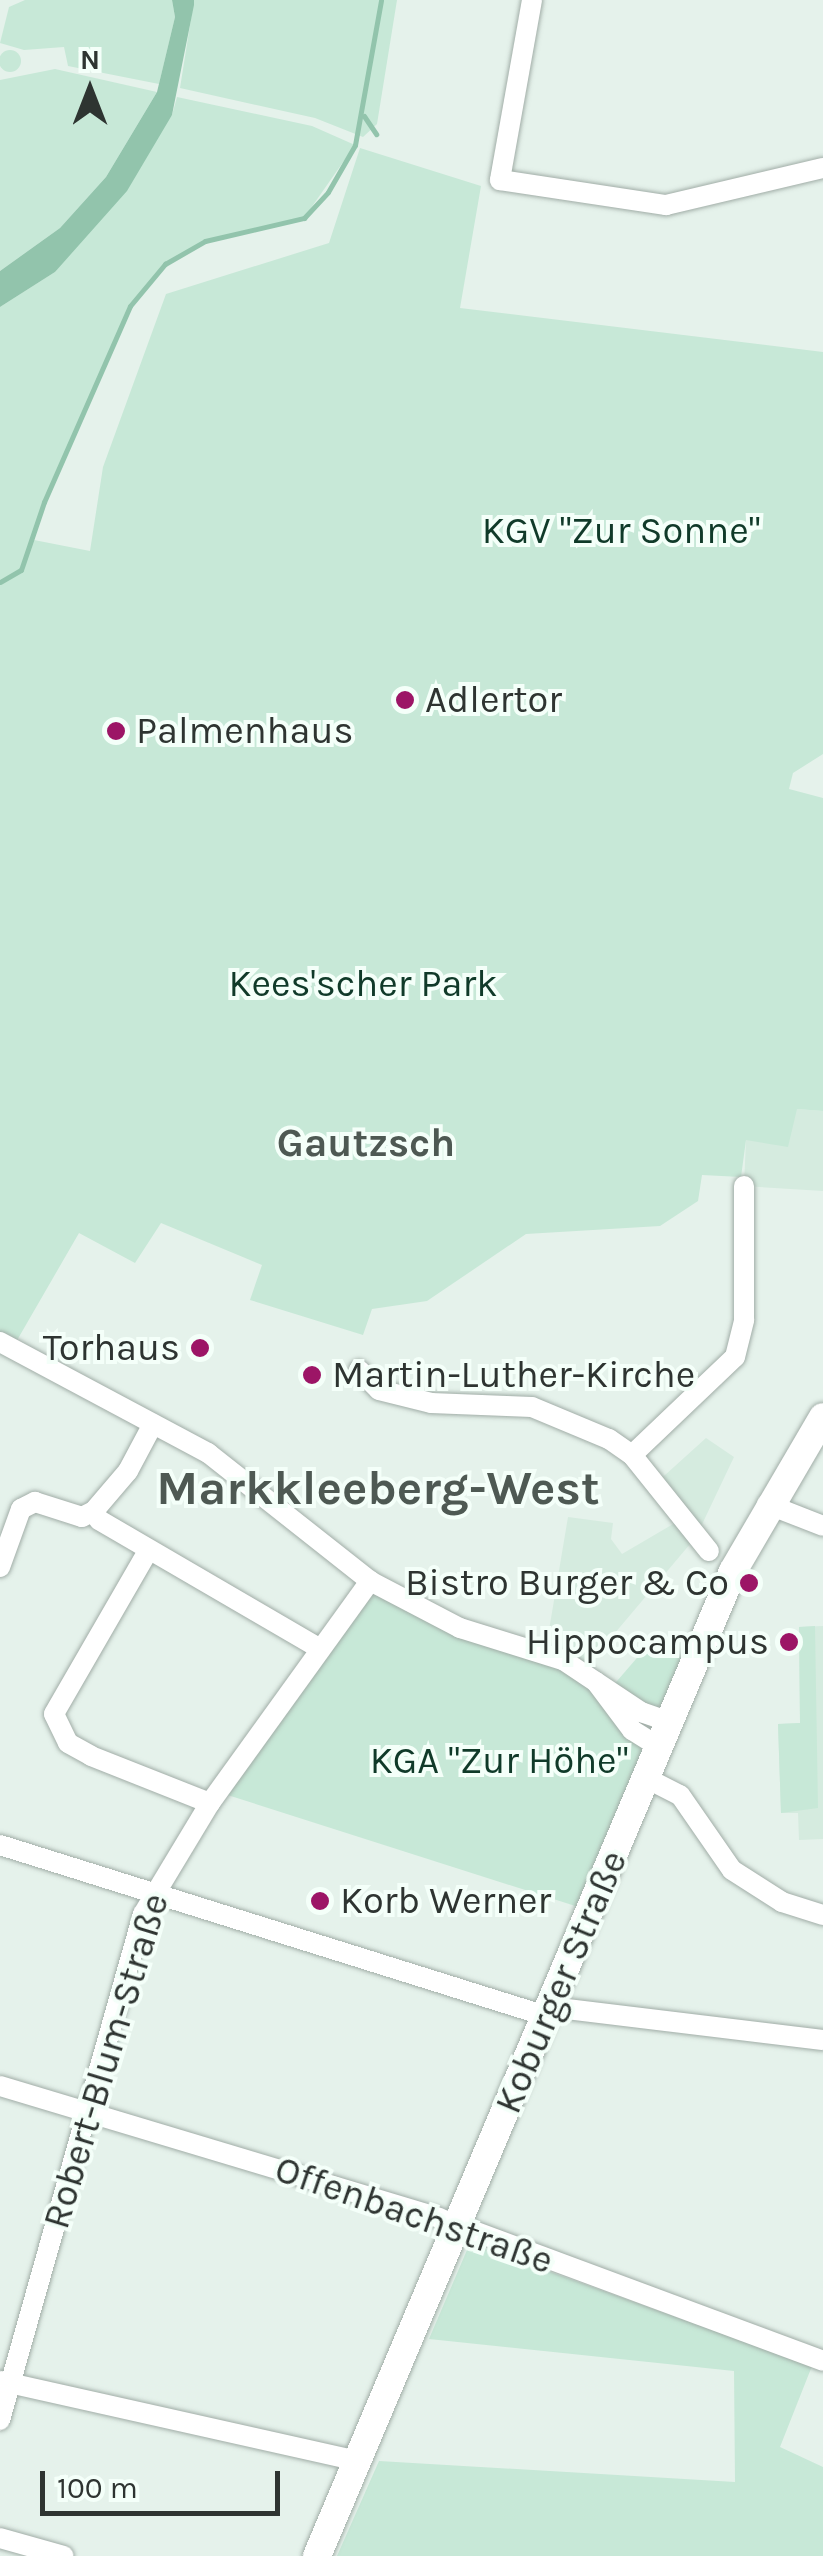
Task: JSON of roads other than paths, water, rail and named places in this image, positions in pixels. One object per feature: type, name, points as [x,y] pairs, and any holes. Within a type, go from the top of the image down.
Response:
[{"type":"main road","name":"Koburger Straße","points":[[317,2556],[664,1735],[766,1504],[823,1417]]},
{"type":"street","points":[[532,0],[500,180],[656,205],[823,168]]},
{"type":"street","points":[[632,1456],[735,1357],[744,1320],[744,1186]]},
{"type":"street","points":[[0,1342],[208,1452],[370,1581],[460,1628],[563,1660],[641,1712],[664,1735]]},
{"type":"street","points":[[359,1370],[378,1390],[430,1403],[532,1407],[568,1419],[632,1456],[709,1550]]},
{"type":"street","points":[[0,1567],[21,1509],[34,1502],[82,1517],[94,1511],[110,1484],[128,1471],[153,1424]]},
{"type":"street","points":[[766,1504],[823,1526]]},
{"type":"street","points":[[94,1511],[148,1551],[319,1648]]},
{"type":"street","points":[[148,1551],[54,1714],[68,1743],[210,1804]]},
{"type":"street","name":"Robert-Blum-Straße","points":[[0,2420],[5,2382],[154,1894],[210,1804],[370,1581]]},
{"type":"street","points":[[646,1778],[680,1796],[732,1870],[782,1902],[823,1915]]},
{"type":"street","points":[[0,1845],[548,2012],[823,2040]]},
{"type":"street","name":"Offenbachstraße","points":[[0,2086],[459,2226],[823,2361]]},
{"type":"street","points":[[5,2382],[358,2461]]},
{"type":"street","points":[[0,2538],[64,2556]]},
{"type":"street","points":[[0,2546],[6,2556]]},
{"type":"waterway","points":[[0,582],[21,570],[44,502],[130,306],[165,264],[205,241],[304,218],[328,192],[355,145],[381,0]]},
{"type":"waterway","points":[[364,116],[376,134]]},
{"type":"place","name":"Adlertor","points":[[405,700]]},
{"type":"place","name":"Palmenhaus","points":[[116,731]]},
{"type":"place","name":"Torhaus","points":[[200,1348]]},
{"type":"place","name":"Martin-Luther-Kirche","points":[[312,1375]]},
{"type":"place","name":"Bistro Burger & Co","points":[[749,1583]]},
{"type":"place","name":"Hippocampus","points":[[789,1642]]},
{"type":"place","name":"Korb Werner","points":[[320,1901]]},
{"type":"district","name":"Gautzsch","points":[[366,1143]]},
{"type":"district","name":"Markkleeberg-West","points":[[378,1489]]},
{"type":"park label","name":"KGV \"Zur Sonne\"","points":[[621,531]]},
{"type":"park label","name":"Kees'scher Park","points":[[363,984]]},
{"type":"park label","name":"KGA \"Zur Höhe\"","points":[[499,1761]]}]
